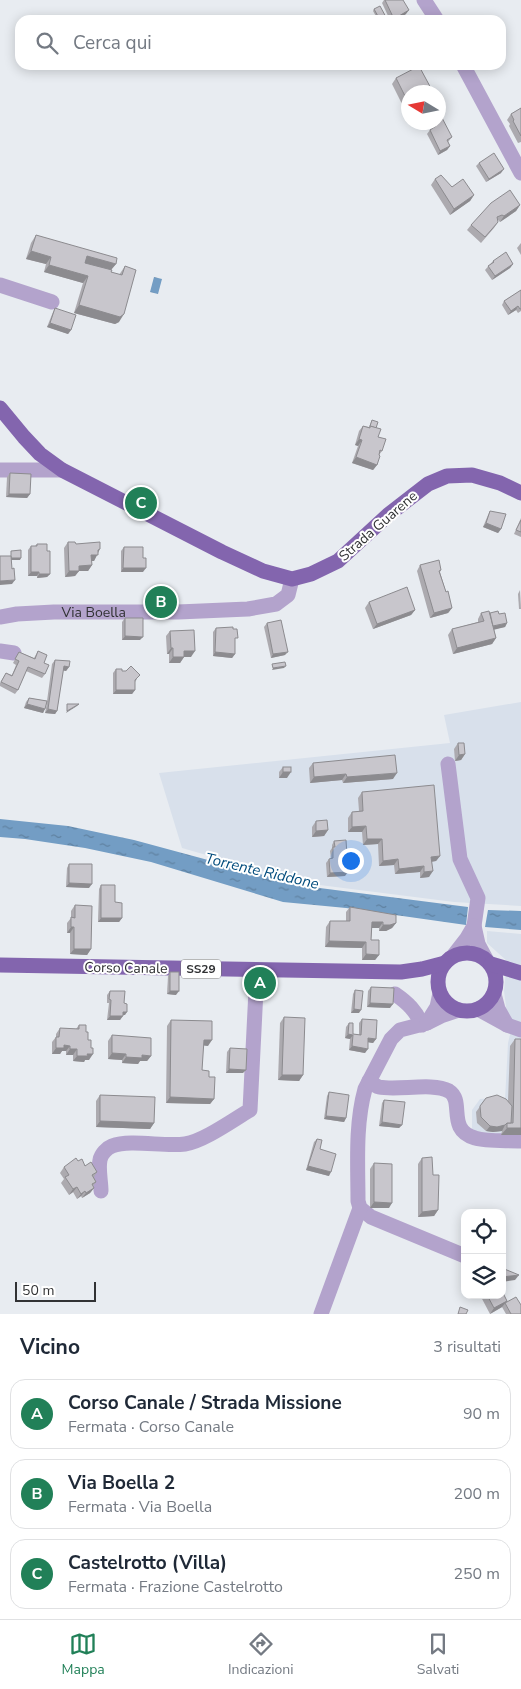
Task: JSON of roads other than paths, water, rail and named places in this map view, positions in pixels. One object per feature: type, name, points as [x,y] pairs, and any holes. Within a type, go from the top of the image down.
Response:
[{"type":"main road","points":[[0,408],[40,454],[62,470],[222,552],[263,571],[292,579]]},
{"type":"main road","name":"Strada Guarene","points":[[292,579],[311,574],[338,561],[388,515],[428,484],[447,476],[472,476],[500,483],[521,493]]},
{"type":"main road","name":"Corso Canale","points":[[0,965],[401,972],[422,969],[461,953],[470,952],[478,954],[488,962],[521,973]]},
{"type":"main road","points":[[439,990],[438,978],[440,970],[449,959]]},
{"type":"main road","points":[[488,962],[495,972],[497,981],[495,992]]},
{"type":"main road","name":"Corso Canale","points":[[401,972],[425,979],[439,990],[444,1001],[459,1010]]},
{"type":"main road","points":[[459,1010],[478,1009],[488,1002],[506,982],[521,978]]},
{"type":"street","points":[[424,0],[433,15]]},
{"type":"street","points":[[466,70],[521,172]]},
{"type":"street","points":[[0,285],[52,302]]},
{"type":"street","points":[[0,470],[62,470]]},
{"type":"street","name":"Via Boella","points":[[0,617],[54,612],[178,612],[248,609],[276,604],[288,595],[292,579]]},
{"type":"street","points":[[448,764],[460,859],[478,898],[474,926],[478,944],[488,962]]},
{"type":"street","points":[[449,959],[467,938],[474,926]]},
{"type":"street","points":[[101,1191],[100,1160],[110,1146],[121,1144],[188,1144],[204,1137],[250,1110],[257,970]]},
{"type":"street","points":[[424,1024],[437,1007],[439,990]]},
{"type":"street","points":[[495,992],[498,1009],[514,1027]]},
{"type":"street","points":[[395,994],[416,1012],[424,1024]]},
{"type":"street","points":[[478,1009],[514,1027]]},
{"type":"street","points":[[459,1010],[424,1024],[400,1030],[391,1038],[369,1081],[363,1098],[358,1139],[358,1201],[360,1208],[371,1217],[461,1254]]},
{"type":"street","points":[[369,1081],[379,1087],[448,1091],[453,1095],[456,1105],[457,1122],[467,1135],[475,1138],[521,1141]]},
{"type":"street","points":[[321,1314],[360,1208]]},
{"type":"water","points":[[154,277],[162,279],[158,294],[150,292]]},
{"type":"water","points":[[0,819],[68,826],[134,840],[304,886],[468,907],[466,925],[346,908],[283,902],[151,862],[85,848],[0,837]]},
{"type":"water","points":[[488,910],[521,911],[521,930],[485,927]]},
{"type":"place","name":"Castelrotto (Villa)","points":[[141,503]]},
{"type":"place","name":"Via Boella 2","points":[[161,602]]},
{"type":"place","name":"Corso Canale / Strada Missione","points":[[260,983]]},
{"type":"water label","name":"Torrente Riddone","points":[[262,871]]}]
